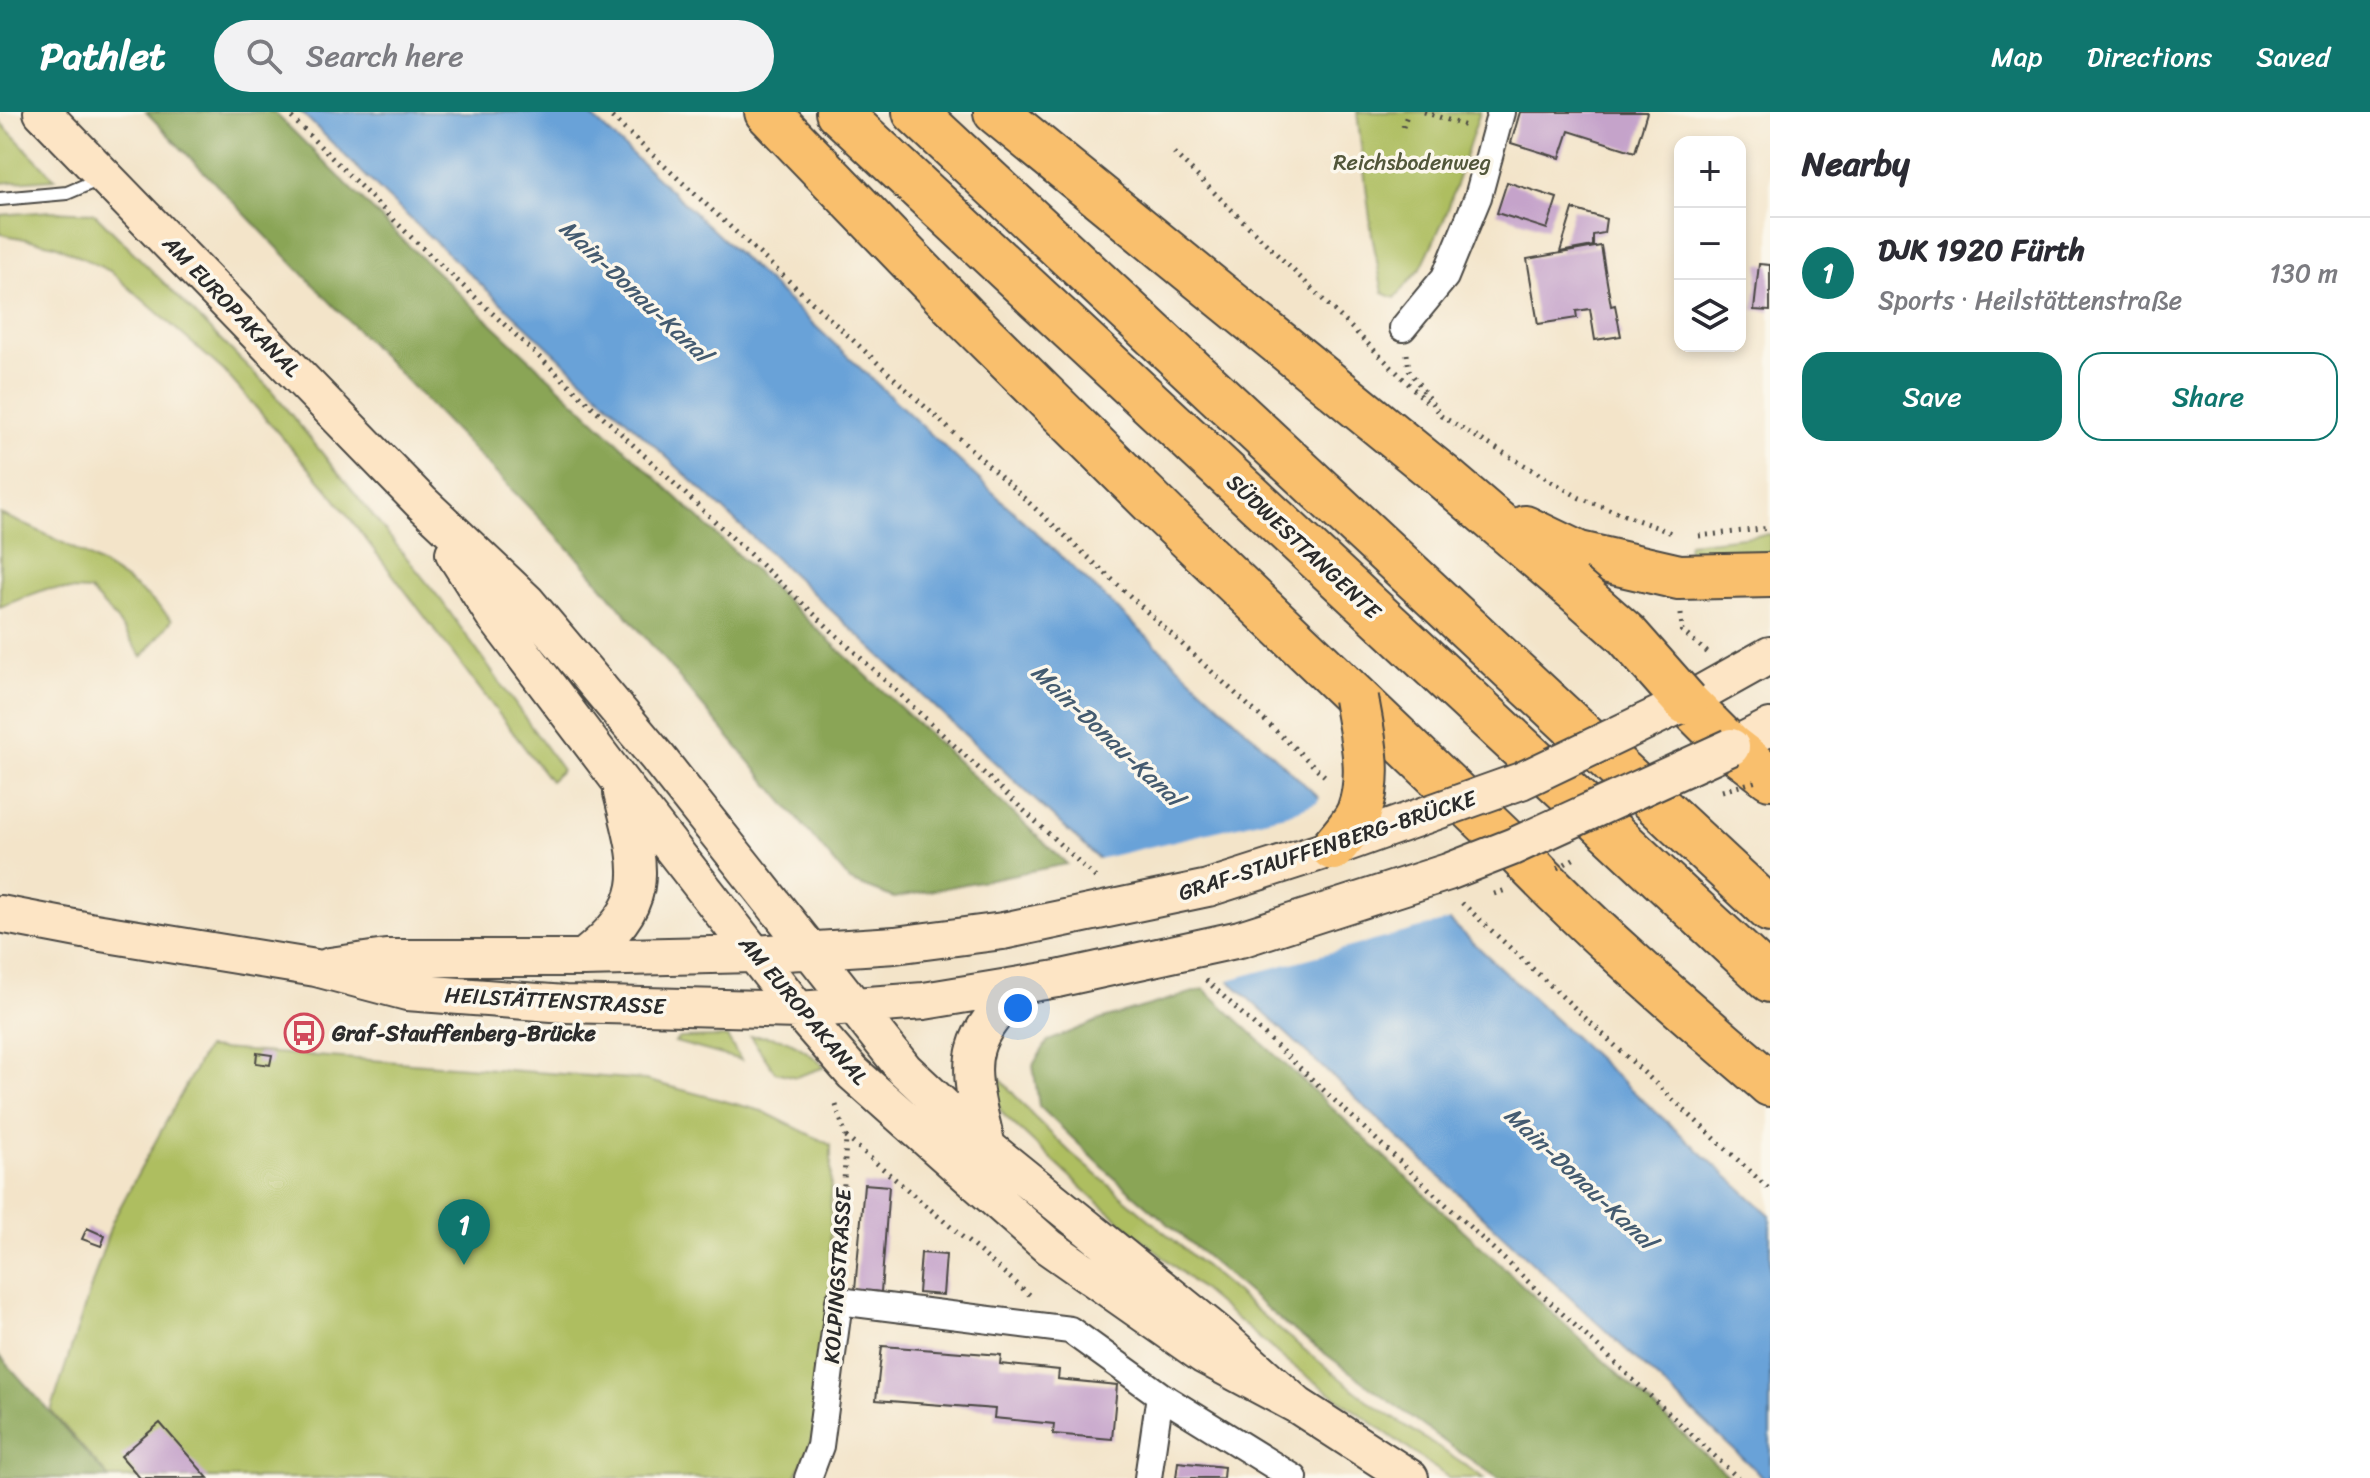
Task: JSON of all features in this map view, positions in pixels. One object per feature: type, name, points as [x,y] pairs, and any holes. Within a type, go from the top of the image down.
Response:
[{"type":"highway","points":[[767,112],[964,316],[1166,516],[1466,802],[1539,876],[1770,1084]]},
{"type":"highway","name":"SÜDWESTTANGENTE","points":[[838,112],[1770,980]]},
{"type":"highway","points":[[915,112],[1770,910]]},
{"type":"highway","points":[[996,112],[1571,586],[1694,699],[1731,747],[1770,777]]},
{"type":"highway","points":[[1474,503],[1579,554],[1679,577],[1770,575]]},
{"type":"highway","points":[[1333,848],[1359,814],[1365,788],[1366,762],[1356,698]]},
{"type":"main road","name":"AM EUROPAKANAL","points":[[42,112],[421,502],[527,602],[658,758],[892,1057],[987,1147],[1217,1333],[1297,1405]]},
{"type":"main road","name":"AM EUROPAKANAL","points":[[421,502],[493,614],[754,954],[853,1073],[1049,1247],[1203,1355],[1297,1405],[1410,1478]]},
{"type":"main road","name":"GRAF-STAUFFENBERG-BRÜCKE","points":[[809,950],[927,941],[1003,931],[1208,888],[1466,802],[1582,754],[1694,699],[1770,655]]},
{"type":"main road","points":[[852,1007],[924,1001],[1019,986],[1240,939],[1448,872],[1512,847],[1770,727]]},
{"type":"main road","points":[[583,958],[611,935],[632,903],[638,884],[634,843],[619,780]]},
{"type":"main road","name":"HEILSTÄTTENSTRASSE","points":[[0,914],[316,968],[407,992],[565,1004],[798,1010],[852,1007]]},
{"type":"main road","name":"HEILSTÄTTENSTRASSE","points":[[316,968],[386,958],[583,958],[809,950]]},
{"type":"main road","points":[[987,1147],[974,1074],[975,1050],[996,1013],[1019,986]]},
{"type":"street","points":[[1403,328],[1445,277],[1478,197],[1497,124]]},
{"type":"street","points":[[839,1301],[1070,1330],[1160,1395],[1294,1478]]},
{"type":"street","name":"KOLPINGSTRASSE","points":[[808,1478],[820,1446],[839,1301]]},
{"type":"street","points":[[1148,1478],[1160,1395]]},
{"type":"lane","points":[[0,199],[67,193],[107,176]]},
{"type":"path","points":[[286,112],[413,239],[1100,881]]},
{"type":"path","points":[[606,112],[1337,787]]},
{"type":"path","points":[[1403,127],[1408,112]]},
{"type":"path","points":[[1424,112],[1497,124]]},
{"type":"path","points":[[1174,153],[1441,416],[1580,498],[1683,538]]},
{"type":"path","points":[[1403,328],[1409,370],[1441,416]]},
{"type":"path","points":[[1698,536],[1770,528]]},
{"type":"path","points":[[1680,605],[1682,631],[1708,653]]},
{"type":"path","points":[[1454,896],[1770,1190]]},
{"type":"path","points":[[1205,979],[1738,1478]]},
{"type":"path","name":"KOLPINGSTRASSE","points":[[834,1096],[846,1137],[839,1301]]},
{"type":"path","points":[[846,1137],[1070,1330]]},
{"type":"green space","points":[[146,112],[274,112],[408,245],[1067,864],[894,898],[850,881],[581,561]]},
{"type":"green space","name":"Reichsbodenweg","points":[[1357,112],[1480,112],[1446,215],[1421,268],[1395,298],[1383,293],[1372,235]]},
{"type":"green space","points":[[0,122],[55,179],[0,183]]},
{"type":"green space","points":[[51,211],[94,213],[271,390],[441,600],[562,770],[550,781],[329,491],[224,371],[110,271],[55,245],[0,234],[0,215]]},
{"type":"green space","points":[[0,514],[92,559],[136,587],[172,620],[142,657],[116,619],[90,591],[46,589],[0,607]]},
{"type":"green space","points":[[1770,534],[1770,558],[1687,559],[1689,543]]},
{"type":"green space","points":[[1204,989],[1730,1478],[1498,1478],[1285,1324],[1111,1175],[1039,1106],[1033,1065],[1048,1041],[1100,1020]]},
{"type":"green space","points":[[750,1036],[791,1042],[825,1067],[796,1077],[775,1072]]},
{"type":"green space","points":[[727,1037],[741,1060],[675,1042],[679,1038]]},
{"type":"green space","points":[[206,1048],[645,1080],[762,1111],[831,1145],[830,1308],[812,1441],[795,1478],[109,1478],[51,1411],[112,1222]]},
{"type":"green space","points":[[991,1068],[1071,1153],[1275,1326],[1368,1401],[1484,1478],[1449,1478],[1290,1364],[1093,1198],[1003,1114],[993,1097]]},
{"type":"green space","points":[[0,1356],[109,1478],[0,1478]]},
{"type":"water","name":"Main-Donau-Kanal","points":[[301,112],[587,112],[1604,1065],[1770,1215],[1770,1478],[1764,1478],[386,196]]},
{"type":"pier","points":[[1322,795],[1454,919],[1225,981],[1094,860],[1289,814],[1317,802]]},
{"type":"building","points":[[1520,112],[1647,112],[1635,152],[1569,131],[1560,158],[1511,143]]},
{"type":"building","points":[[1507,182],[1557,198],[1547,229],[1497,213]]},
{"type":"building","points":[[1573,209],[1606,219],[1604,233],[1593,235],[1593,246],[1560,252]]},
{"type":"building","points":[[1601,246],[1611,306],[1615,305],[1621,336],[1595,340],[1590,309],[1576,311],[1577,318],[1538,324],[1527,259]]},
{"type":"building","points":[[1759,264],[1770,265],[1770,311],[1754,310]]},
{"type":"building","points":[[257,1053],[272,1055],[270,1065],[256,1063]]},
{"type":"building","points":[[864,1184],[889,1186],[881,1292],[855,1290]]},
{"type":"building","points":[[87,1228],[105,1236],[101,1246],[82,1239]]},
{"type":"building","points":[[921,1253],[946,1255],[943,1295],[918,1293]]},
{"type":"building","points":[[882,1346],[1001,1355],[1000,1364],[1059,1370],[1058,1379],[1117,1385],[1112,1439],[1053,1434],[1054,1424],[994,1418],[995,1409],[876,1400]]},
{"type":"building","points":[[160,1423],[208,1478],[140,1478],[121,1456]]},
{"type":"building","points":[[1178,1462],[1224,1467],[1223,1478],[1176,1478]]},
{"type":"place","name":"Graf-Stauffenberg-Brücke","points":[[304,1033]]},
{"type":"place","name":"DJK 1920 Fürth","points":[[464,1265]]}]
